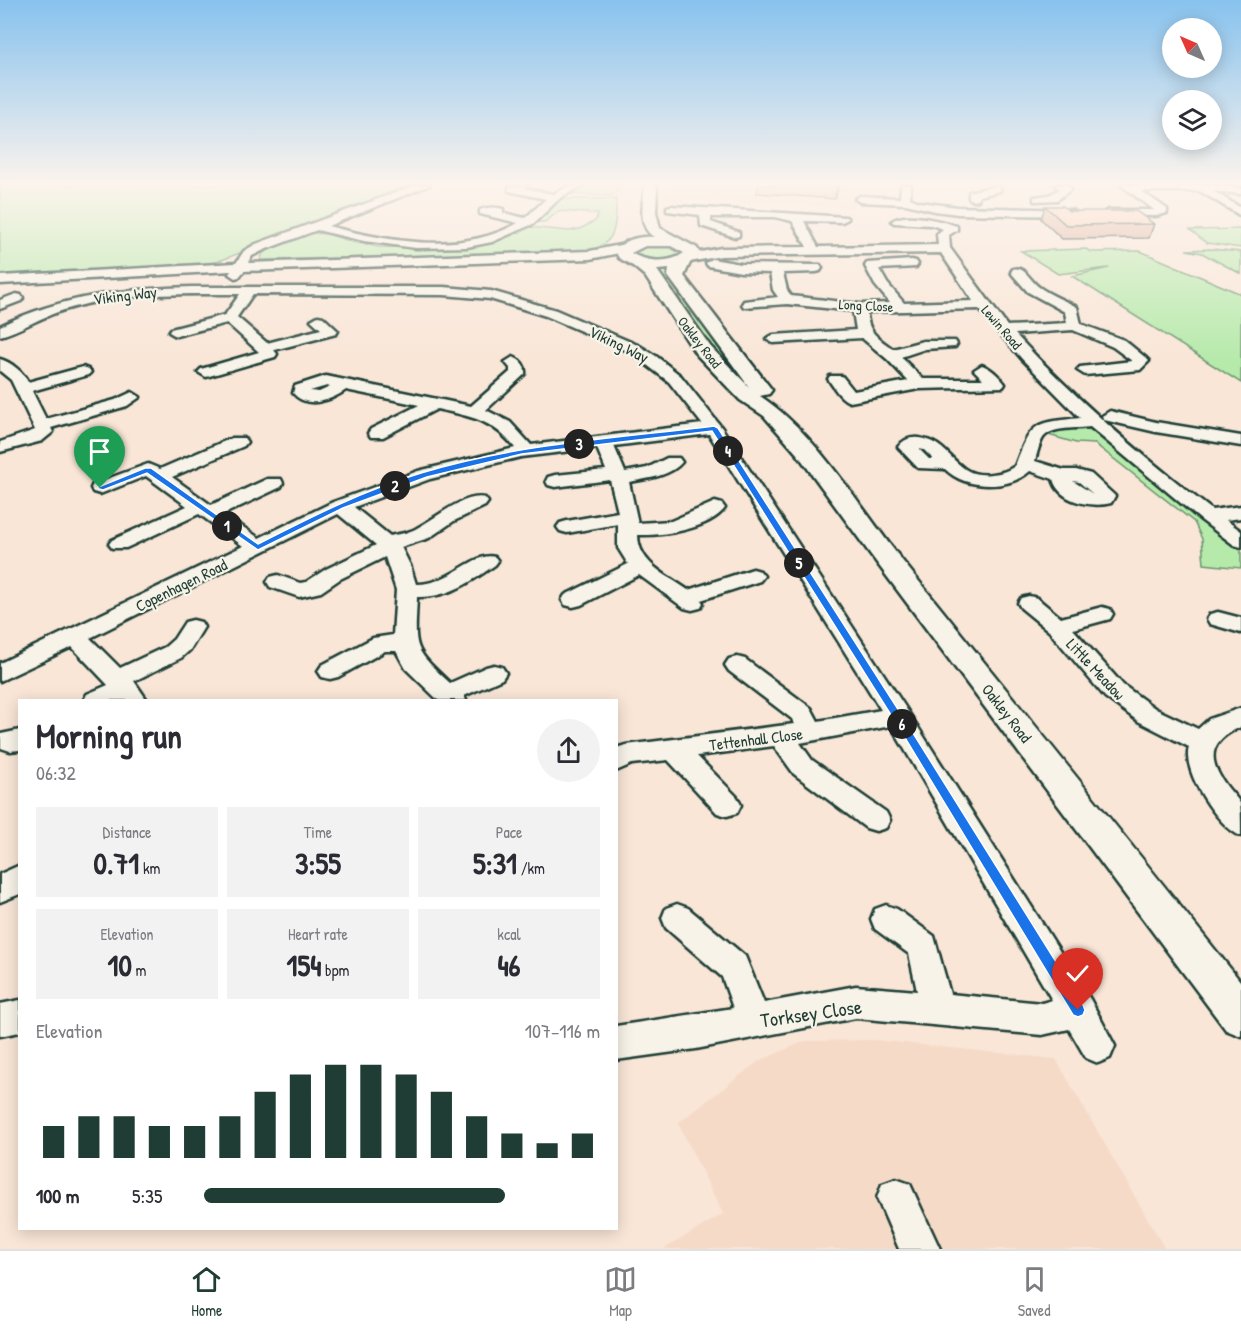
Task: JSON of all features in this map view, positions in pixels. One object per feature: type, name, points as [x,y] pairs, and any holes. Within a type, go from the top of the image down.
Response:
[{"type":"main road","points":[[632,254],[633,243]]},
{"type":"main road","points":[[632,254],[643,243]]},
{"type":"main road","points":[[650,243],[683,251]]},
{"type":"main road","points":[[672,243],[683,251]]},
{"type":"main road","points":[[632,254],[667,264],[683,251]]},
{"type":"main road","name":"Oakley Road","points":[[683,251],[676,276],[766,396],[771,412]]},
{"type":"main road","name":"Oakley Road","points":[[632,254],[651,273],[703,350],[747,396],[771,412],[806,450],[880,550],[1241,1015]]},
{"type":"street","points":[[237,271],[248,254],[270,243]]},
{"type":"street","points":[[402,243],[447,243]]},
{"type":"street","points":[[810,243],[814,250]]},
{"type":"street","points":[[683,251],[944,249],[944,243]]},
{"type":"street","name":"Lewin Road","points":[[944,249],[953,258],[983,305],[1044,374],[1103,419],[1208,516],[1241,541]]},
{"type":"street","points":[[0,280],[158,279],[237,271],[333,267],[375,262],[632,254]]},
{"type":"street","points":[[352,281],[386,269],[632,254]]},
{"type":"street","points":[[352,281],[375,262]]},
{"type":"street","points":[[900,307],[864,265],[934,262]]},
{"type":"street","points":[[711,263],[748,268],[816,268]]},
{"type":"street","points":[[333,267],[352,281]]},
{"type":"street","points":[[776,268],[780,290],[787,300]]},
{"type":"street","points":[[1017,272],[1033,289],[1072,310],[1074,326]]},
{"type":"street","name":"Viking Way","points":[[0,332],[52,310],[98,298],[163,290],[317,290],[352,281],[381,290],[444,291],[491,295],[551,313],[651,358],[675,379],[714,428],[896,716],[1098,1046]]},
{"type":"street","points":[[176,332],[230,318],[249,290]]},
{"type":"street","points":[[0,305],[16,298]]},
{"type":"street","name":"Long Close","points":[[749,304],[787,300],[860,308],[983,305]]},
{"type":"street","points":[[860,308],[859,319],[864,334],[870,341],[890,354],[919,384]]},
{"type":"street","points":[[212,369],[270,354],[230,318]]},
{"type":"street","points":[[265,348],[331,331],[318,320]]},
{"type":"street","points":[[1004,330],[1074,326],[1111,340],[1141,361],[1135,367],[1093,372]]},
{"type":"street","points":[[773,339],[864,334]]},
{"type":"street","points":[[890,354],[906,352],[923,345],[950,344]]},
{"type":"street","points":[[474,412],[517,374],[518,368],[513,362]]},
{"type":"street","points":[[0,364],[14,373],[24,388],[44,432],[36,437],[0,447]]},
{"type":"street","points":[[836,379],[850,397],[919,384],[997,384],[982,370]]},
{"type":"street","points":[[24,388],[83,372]]},
{"type":"street","points":[[343,385],[489,416],[508,428],[526,451]]},
{"type":"street","points":[[42,425],[122,403],[132,398]]},
{"type":"street","points":[[401,439],[381,431],[435,404]]},
{"type":"street","points":[[947,464],[968,478],[986,480],[1017,473],[1026,464],[1035,436],[1041,431],[1053,426],[1103,419],[1241,441]]},
{"type":"street","name":"Copenhagen Road","points":[[0,673],[340,506],[424,475],[526,451],[714,428]]},
{"type":"street","points":[[603,441],[623,490],[628,522],[628,548],[640,566],[679,598],[753,576]]},
{"type":"street","points":[[100,488],[226,443]]},
{"type":"street","points":[[555,481],[652,472],[673,462]]},
{"type":"street","points":[[1026,464],[1063,476]]},
{"type":"street","points":[[150,470],[258,547]]},
{"type":"street","points":[[119,544],[144,541],[204,510],[274,483]]},
{"type":"street","points":[[278,582],[299,590],[313,587],[333,574],[390,546],[397,540],[422,534],[447,517],[478,502]]},
{"type":"street","points":[[340,506],[390,546],[400,565],[407,590],[404,643],[414,663],[450,697],[494,673]]},
{"type":"street","points":[[567,527],[628,522],[656,530],[671,528],[697,519],[715,508]]},
{"type":"street","points":[[1208,516],[1241,512]]},
{"type":"street","points":[[407,590],[428,592],[447,588],[488,561]]},
{"type":"street","points":[[573,600],[640,566]]},
{"type":"street","name":"Little Meadow","points":[[1029,603],[1057,626],[1104,681],[1129,703],[1164,725],[1202,742]]},
{"type":"street","points":[[1057,626],[1102,614]]},
{"type":"street","points":[[1218,619],[1241,626]]},
{"type":"street","points":[[99,699],[126,689],[183,644],[186,635],[193,627]]},
{"type":"street","points":[[75,637],[126,689]]},
{"type":"street","points":[[330,671],[381,643],[404,643]]},
{"type":"street","points":[[736,665],[802,714],[810,732]]},
{"type":"street","name":"Tettenhall Close","points":[[620,754],[675,750],[781,736],[896,716]]},
{"type":"street","points":[[1241,717],[1218,725],[1202,742],[1201,768],[1205,780],[1241,824]]},
{"type":"street","points":[[781,736],[803,767],[876,820]]},
{"type":"street","points":[[675,750],[727,805]]},
{"type":"street","points":[[677,918],[734,967],[755,1021]]},
{"type":"street","points":[[886,919],[923,946],[937,1010]]},
{"type":"street","name":"Torksey Close","points":[[618,1042],[755,1021],[856,1002],[1042,1019],[1078,1010]]},
{"type":"street","points":[[0,1020],[18,1016]]},
{"type":"street","points":[[896,1198],[920,1249]]},
{"type":"shaded area","points":[[875,1040],[1056,1059],[1165,1249],[664,1249],[723,1214],[678,1123],[759,1061],[805,1041]]},
{"type":"green space","points":[[0,243],[264,243],[209,265],[0,277]]},
{"type":"green space","points":[[285,243],[359,243],[379,247],[444,248],[471,243],[604,243],[592,250],[581,252],[260,260],[263,253]]},
{"type":"green space","points":[[669,243],[687,254],[660,263],[629,255],[635,245]]},
{"type":"green space","points":[[1209,243],[1241,243],[1241,248]]},
{"type":"green space","points":[[1086,249],[1091,252],[1140,251],[1241,294],[1241,383],[1072,276],[1109,268],[1058,274],[1021,251]]},
{"type":"green space","points":[[1212,249],[1241,252],[1241,274],[1202,253],[1186,250]]},
{"type":"green space","points":[[674,265],[764,405],[726,369],[653,270]]},
{"type":"green space","points":[[1081,427],[1098,432],[1241,547],[1241,568],[1204,564],[1202,539],[1194,522],[1095,444],[1076,443],[1045,434],[1054,429]]},
{"type":"route","points":[[100,488],[148,470],[258,547],[340,506],[424,475],[522,452],[714,428],[900,720],[1078,1010]]}]
